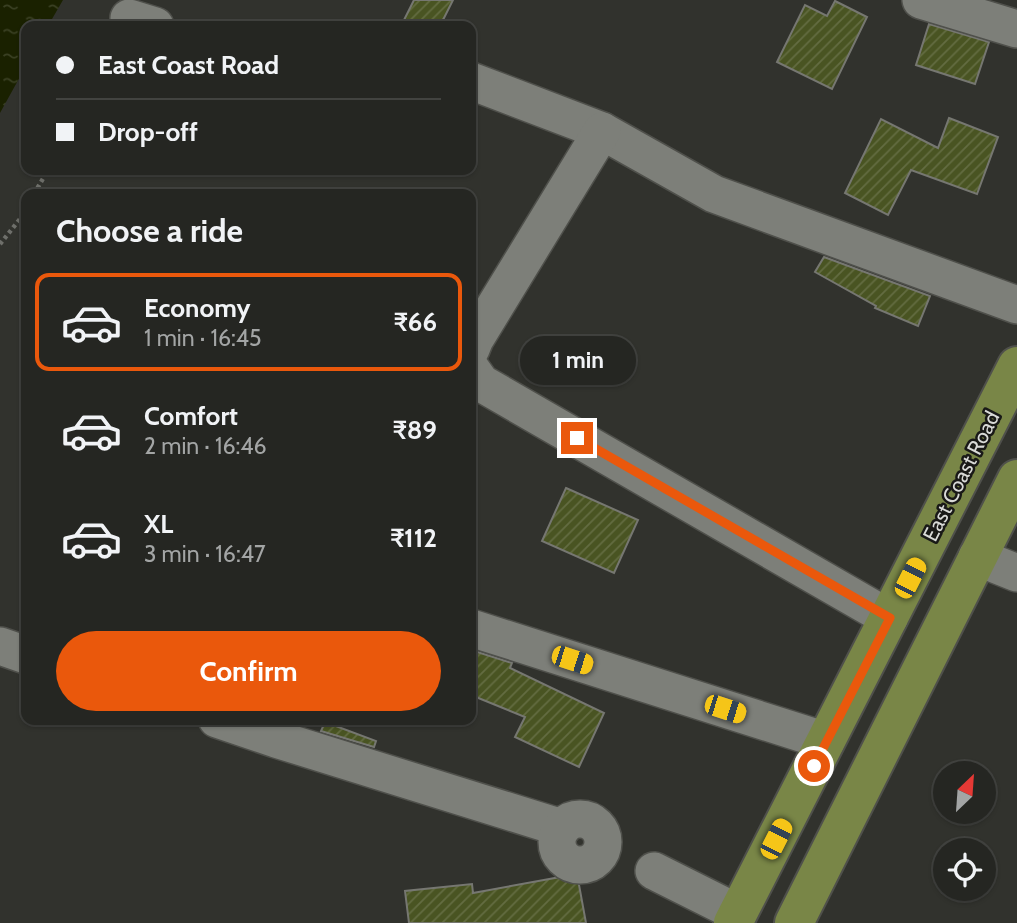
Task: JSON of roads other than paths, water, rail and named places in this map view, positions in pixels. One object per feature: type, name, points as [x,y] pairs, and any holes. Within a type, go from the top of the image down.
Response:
[{"type":"main road","name":"East Coast Road","points":[[736,918],[1017,366]]},
{"type":"main road","points":[[794,923],[1017,479]]},
{"type":"street","points":[[921,0],[1017,29]]},
{"type":"street","points":[[476,83],[603,131],[714,194],[1017,305]]},
{"type":"street","points":[[476,337],[603,131]]},
{"type":"street","points":[[476,376],[481,383],[890,618]]},
{"type":"street","points":[[977,557],[1017,573]]},
{"type":"street","points":[[476,630],[827,741]]},
{"type":"street","points":[[0,646],[21,653]]},
{"type":"street","points":[[235,725],[562,828],[570,821],[580,819],[590,822],[630,860],[736,918]]},
{"type":"water","points":[[0,0],[63,0],[51,21],[21,21],[21,75],[0,113]]}]
